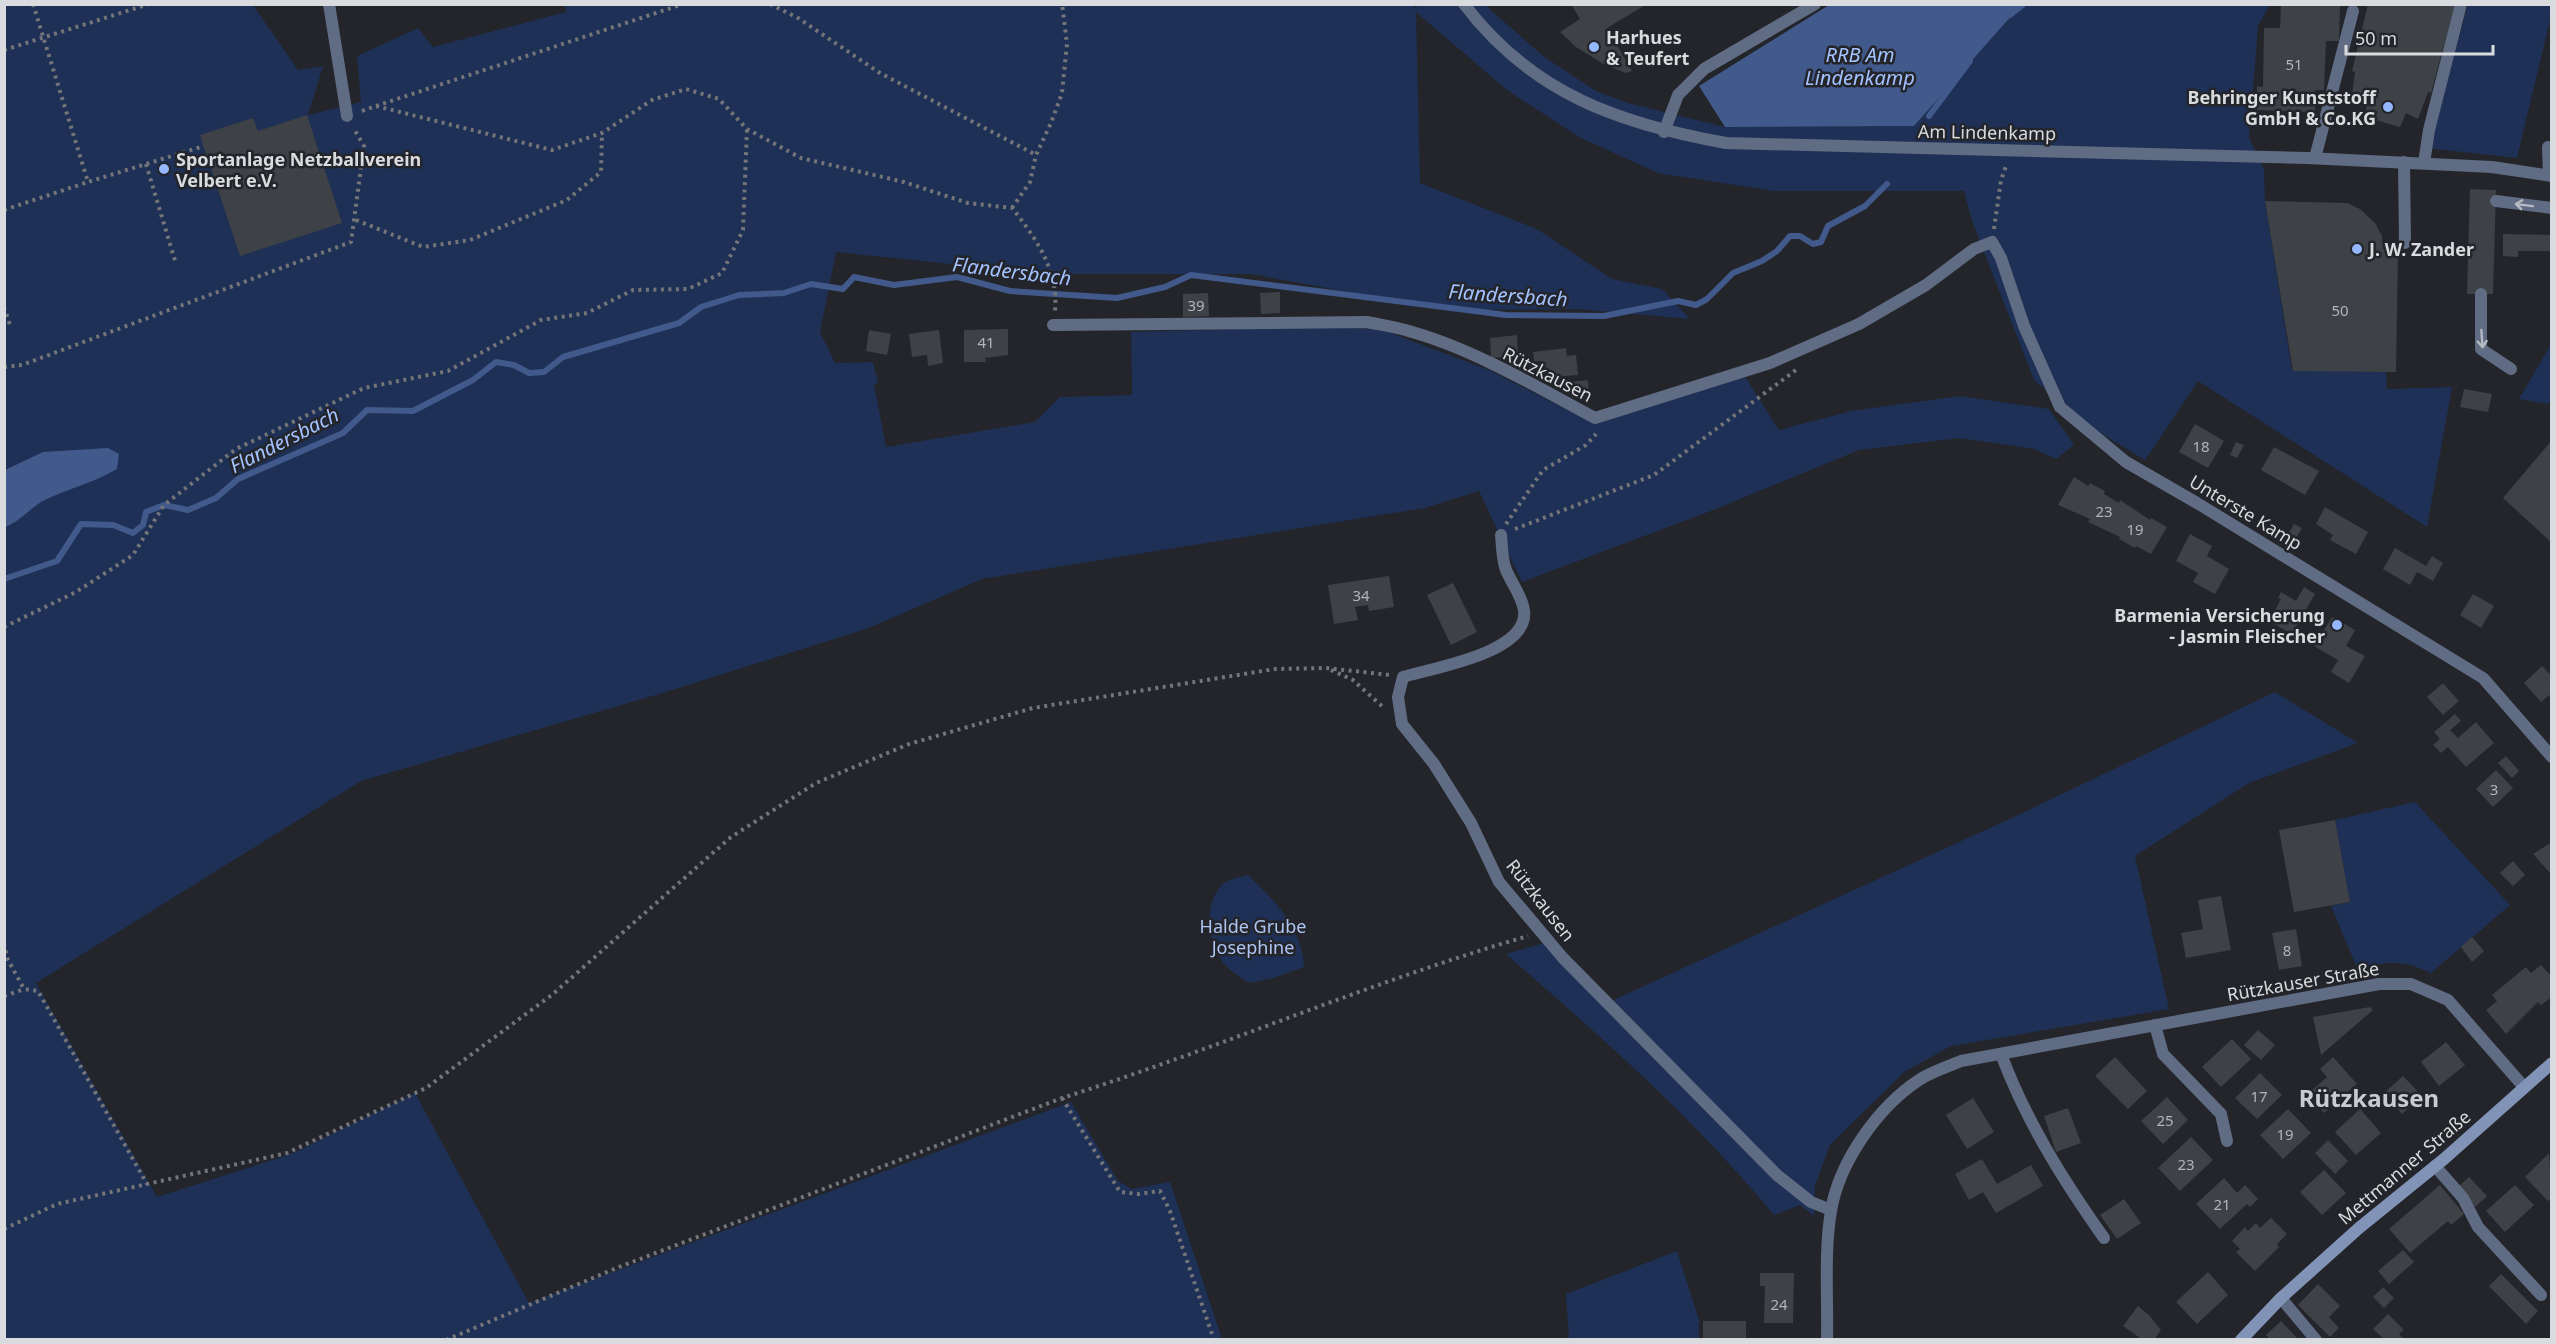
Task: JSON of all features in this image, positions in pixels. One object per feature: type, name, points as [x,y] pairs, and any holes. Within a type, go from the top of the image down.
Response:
[{"type":"street","points":[[328,4],[347,116]]},
{"type":"street","name":"Am Lindenkamp","points":[[1464,4],[1481,26],[1531,72],[1589,106],[1664,132],[1736,144],[2315,158],[2492,167],[2550,175]]},
{"type":"street","points":[[1664,132],[1678,95],[1704,69],[1815,4]]},
{"type":"street","points":[[2424,163],[2429,130],[2461,4]]},
{"type":"street","points":[[2315,158],[2353,11]]},
{"type":"street","points":[[2548,147],[2550,175]]},
{"type":"street","points":[[2404,162],[2405,243]]},
{"type":"street","points":[[2496,201],[2552,208]]},
{"type":"street","name":"Rützkausen","points":[[1053,325],[1367,322],[1413,332],[1456,349],[1519,377],[1594,418],[1770,363],[1859,324],[1926,285],[1974,249],[1992,242]]},
{"type":"street","name":"Unterste Kamp","points":[[1992,242],[2001,258],[2024,326],[2060,407],[2126,462],[2197,502],[2483,678],[2552,757]]},
{"type":"street","points":[[2481,294],[2481,349],[2511,369]]},
{"type":"street","points":[[1402,724],[1398,698],[1403,676],[1474,657],[1499,647],[1520,628],[1524,612],[1520,594],[1505,568],[1501,535]]},
{"type":"street","name":"Rützkausen","points":[[1402,724],[1434,764],[1471,823],[1499,882],[1540,933],[1777,1175],[1811,1202],[1831,1210]]},
{"type":"street","name":"Rützkauser Straße","points":[[1827,1340],[1831,1210],[1844,1172],[1862,1139],[1886,1108],[1919,1080],[1961,1061],[2379,984],[2411,984],[2448,1000],[2524,1087]]},
{"type":"street","points":[[2155,1025],[2163,1054],[2221,1114],[2227,1141]]},
{"type":"street","points":[[2001,1054],[2024,1110],[2068,1187],[2104,1238]]},
{"type":"street","name":"Mettmanner Straße","points":[[2241,1340],[2281,1298],[2359,1228],[2435,1166],[2552,1063]]},
{"type":"street","points":[[2435,1166],[2463,1198],[2478,1227],[2541,1295]]},
{"type":"street","points":[[2281,1298],[2316,1340]]},
{"type":"path","points":[[33,4],[88,182]]},
{"type":"path","points":[[4,50],[148,4]]},
{"type":"path","points":[[4,367],[22,365],[351,242],[356,220],[364,146],[347,116],[683,4]]},
{"type":"path","points":[[770,4],[798,18],[879,74],[1036,155]]},
{"type":"path","points":[[1012,208],[1030,182],[1036,155],[1062,93],[1067,44],[1062,4]]},
{"type":"path","points":[[376,106],[552,150],[602,133],[652,100],[686,89],[719,99],[747,129],[801,158],[904,182],[968,203],[1012,208],[1034,235],[1054,280],[1055,304]]},
{"type":"path","points":[[4,627],[76,592],[133,555],[164,505],[236,449],[364,388],[448,371],[541,320],[587,313],[633,290],[688,289],[723,273],[743,230],[747,129]]},
{"type":"path","points":[[356,220],[423,247],[470,240],[567,200],[601,172],[602,133]]},
{"type":"path","points":[[4,210],[204,146]]},
{"type":"path","points":[[1992,242],[2008,150]]},
{"type":"path","points":[[146,164],[176,264]]},
{"type":"path","points":[[4,307],[10,325]]},
{"type":"path","points":[[1501,535],[1654,475],[1803,365]]},
{"type":"path","points":[[1501,535],[1512,512],[1543,470],[1586,446],[1598,432],[1594,418]]},
{"type":"path","points":[[4,1229],[57,1204],[287,1153],[426,1088],[553,993],[731,837],[816,783],[909,744],[1033,708],[1275,669],[1326,668],[1403,676]]},
{"type":"path","points":[[1326,668],[1353,680],[1402,724]]},
{"type":"path","points":[[446,1340],[619,1267],[1062,1098],[1130,1076],[1463,956],[1540,933]]},
{"type":"path","points":[[4,943],[6,958],[24,989]]},
{"type":"path","points":[[4,996],[24,989],[38,992],[147,1184]]},
{"type":"path","points":[[1062,1098],[1120,1192],[1138,1194],[1160,1191],[1170,1211],[1214,1340]]},
{"type":"green space","points":[[1414,4],[1415,10],[1417,5],[1485,5],[1543,56],[1596,91],[1628,103],[1725,127],[1914,126],[2021,5],[2270,5],[2258,26],[2249,138],[2264,169],[2265,201],[2292,370],[2386,371],[2387,389],[2452,387],[2427,527],[2198,381],[2145,460],[2092,428],[2034,380],[1972,221],[1964,191],[1774,191],[1658,173],[1579,137],[1507,90],[1416,12],[1420,183],[1537,229],[1612,279],[1662,289],[1690,319],[1578,309],[1444,310],[1252,274],[1046,274],[836,252],[820,332],[835,363],[873,362],[878,383],[874,384],[886,447],[1035,422],[1060,397],[1132,395],[1131,332],[1308,327],[1380,329],[1489,370],[1587,420],[1744,375],[1779,430],[1851,411],[1960,396],[2049,409],[2074,445],[2056,459],[2034,449],[1960,438],[1859,450],[1716,509],[1522,582],[1479,491],[1425,508],[982,579],[869,628],[666,692],[361,781],[36,983],[157,1197],[291,1154],[415,1093],[529,1303],[1071,1102],[1118,1181],[1132,1189],[1170,1182],[1222,1339],[5,1339],[4,5],[253,5],[298,70],[323,66],[308,115],[361,102],[357,56],[418,28],[433,47],[566,12],[565,5]]},
{"type":"green space","points":[[2468,5],[2551,5],[2551,16],[2517,158],[2427,148]]},
{"type":"green space","points":[[2551,344],[2551,400],[2548,404],[2519,399]]},
{"type":"green space","points":[[2275,692],[2358,743],[2249,783],[2135,856],[2169,1009],[1951,1046],[1904,1072],[1830,1145],[1815,1186],[1814,1216],[1800,1205],[1774,1215],[1679,1111],[1506,954],[1548,942],[1609,1002],[2016,816]]},
{"type":"green space","points":[[2415,802],[2510,905],[2431,973],[2411,965],[2394,963],[2357,968],[2331,906],[2350,902],[2335,820]]},
{"type":"green space","name":"Halde Grube Josephine","points":[[1248,875],[1277,905],[1293,927],[1304,967],[1274,978],[1249,983],[1221,960],[1214,947],[1210,927],[1211,906],[1219,889],[1228,881]]},
{"type":"green space","points":[[1677,1251],[1699,1320],[1699,1339],[1569,1339],[1566,1294]]},
{"type":"water","name":"RRB Am Lindenkamp","points":[[1829,5],[2021,5],[1914,126],[1725,127],[1699,86]]},
{"type":"water","points":[[108,448],[119,454],[117,469],[41,502],[17,521],[5,527],[5,470],[43,452]]},
{"type":"building","points":[[1571,4],[1647,4],[1607,28],[1632,71],[1626,73],[1605,65],[1576,47],[1560,32],[1580,19]]},
{"type":"building","points":[[2281,4],[2340,6],[2339,41],[2326,41],[2324,90],[2315,90],[2315,112],[2257,110],[2257,86],[2263,87],[2264,28],[2280,28]]},
{"type":"building","points":[[2368,4],[2455,4],[2431,93],[2428,92],[2418,119],[2406,113],[2400,127],[2365,117],[2367,104],[2351,102],[2355,72],[2352,71]]},
{"type":"building","points":[[307,115],[342,223],[240,256],[200,135],[253,118],[258,131]]},
{"type":"building","points":[[2470,189],[2496,190],[2493,294],[2467,294]]},
{"type":"building","points":[[2265,201],[2347,203],[2360,209],[2375,223],[2382,236],[2383,249],[2398,248],[2396,372],[2293,371]]},
{"type":"building","points":[[2503,234],[2552,235],[2552,251],[2518,251],[2518,257],[2503,256]]},
{"type":"building","points":[[1280,292],[1280,313],[1261,314],[1260,293]]},
{"type":"building","points":[[1208,293],[1209,316],[1183,317],[1183,294]]},
{"type":"building","points":[[1008,329],[1008,355],[985,358],[986,362],[964,362],[964,330]]},
{"type":"building","points":[[869,330],[891,334],[887,355],[866,351]]},
{"type":"building","points":[[939,330],[943,363],[928,366],[927,355],[912,357],[909,334]]},
{"type":"building","points":[[1517,335],[1518,356],[1491,358],[1490,338]]},
{"type":"building","points":[[1566,348],[1567,356],[1576,355],[1578,375],[1543,378],[1541,361],[1534,361],[1533,352]]},
{"type":"building","points":[[1588,380],[1589,396],[1572,398],[1571,382]]},
{"type":"building","points":[[2464,389],[2492,394],[2488,412],[2460,407]]},
{"type":"building","points":[[2195,424],[2224,441],[2208,468],[2179,452]]},
{"type":"building","points":[[2552,440],[2552,543],[2503,498]]},
{"type":"building","points":[[2236,442],[2244,445],[2237,458],[2230,455]]},
{"type":"building","points":[[2274,447],[2319,471],[2305,495],[2261,470]]},
{"type":"building","points":[[2074,477],[2088,486],[2090,483],[2105,491],[2104,494],[2119,503],[2120,500],[2150,520],[2151,518],[2167,527],[2151,554],[2136,546],[2135,548],[2119,539],[2120,537],[2088,522],[2090,519],[2058,505]]},
{"type":"building","points":[[2325,507],[2368,532],[2356,554],[2330,540],[2333,535],[2316,524]]},
{"type":"building","points":[[2294,524],[2302,528],[2294,542],[2286,538]]},
{"type":"building","points":[[2190,534],[2212,546],[2207,556],[2229,569],[2215,594],[2193,582],[2198,573],[2176,561]]},
{"type":"building","points":[[2395,548],[2426,566],[2432,556],[2443,563],[2433,581],[2417,572],[2410,585],[2383,569]]},
{"type":"building","points":[[1389,576],[1394,607],[1369,611],[1368,605],[1355,607],[1358,620],[1334,624],[1328,585]]},
{"type":"building","points":[[1453,583],[1477,632],[1451,645],[1427,595]]},
{"type":"building","points":[[2304,587],[2315,594],[2292,634],[2269,621],[2281,599],[2278,598],[2281,592],[2296,601]]},
{"type":"building","points":[[2473,594],[2494,606],[2481,628],[2460,615]]},
{"type":"building","points":[[2332,617],[2355,630],[2346,646],[2365,656],[2349,683],[2331,672],[2338,660],[2314,646]]},
{"type":"building","points":[[2542,666],[2552,676],[2552,693],[2541,702],[2524,683]]},
{"type":"building","points":[[2443,683],[2459,701],[2443,715],[2427,697]]},
{"type":"building","points":[[2455,714],[2461,721],[2450,730],[2458,738],[2476,722],[2494,743],[2466,767],[2448,747],[2441,753],[2433,745],[2440,739],[2434,732]]},
{"type":"building","points":[[2506,756],[2519,771],[2512,778],[2498,763]]},
{"type":"building","points":[[2496,770],[2513,788],[2493,807],[2476,789]]},
{"type":"building","points":[[2335,820],[2350,902],[2294,912],[2279,830]]},
{"type":"building","points":[[2552,842],[2552,875],[2533,854]]},
{"type":"building","points":[[2513,861],[2525,875],[2513,886],[2500,873]]},
{"type":"building","points":[[2221,896],[2231,950],[2186,958],[2181,933],[2203,929],[2198,900]]},
{"type":"building","points":[[2296,929],[2302,966],[2279,970],[2272,933]]},
{"type":"building","points":[[2472,937],[2484,951],[2472,962],[2461,947]]},
{"type":"building","points":[[2541,965],[2552,977],[2552,997],[2541,1005],[2538,1002],[2506,1034],[2486,1010],[2497,1001],[2492,995],[2526,967],[2531,973]]},
{"type":"building","points":[[2370,1007],[2373,1010],[2321,1055],[2313,1017]]},
{"type":"building","points":[[2258,1030],[2275,1045],[2261,1060],[2244,1045]]},
{"type":"building","points":[[2232,1039],[2251,1059],[2221,1087],[2202,1067]]},
{"type":"building","points":[[2446,1042],[2465,1065],[2439,1086],[2421,1062]]},
{"type":"building","points":[[2115,1057],[2147,1091],[2128,1109],[2095,1076]]},
{"type":"building","points":[[2333,1057],[2357,1084],[2324,1113],[2308,1094],[2327,1077],[2320,1069]]},
{"type":"building","points":[[2260,1073],[2282,1095],[2257,1119],[2235,1098]]},
{"type":"building","points":[[2403,1076],[2422,1096],[2402,1114],[2384,1093]]},
{"type":"building","points":[[2167,1097],[2188,1120],[2163,1144],[2141,1121]]},
{"type":"building","points":[[1973,1098],[1994,1132],[1967,1149],[1946,1115]]},
{"type":"building","points":[[2068,1108],[2081,1143],[2056,1152],[2044,1116]]},
{"type":"building","points":[[2288,1109],[2311,1133],[2283,1159],[2260,1135]]},
{"type":"building","points":[[2360,1109],[2381,1133],[2356,1155],[2335,1132]]},
{"type":"building","points":[[2191,1137],[2213,1160],[2180,1191],[2158,1168]]},
{"type":"building","points":[[2328,1140],[2348,1161],[2335,1174],[2315,1153]]},
{"type":"building","points":[[2549,1153],[2552,1198],[2548,1201],[2525,1177]]},
{"type":"building","points":[[1982,1159],[1997,1184],[2031,1165],[2043,1186],[1996,1213],[1983,1192],[1969,1200],[1955,1174]]},
{"type":"building","points":[[2324,1170],[2346,1193],[2322,1215],[2300,1192]]},
{"type":"building","points":[[2469,1177],[2487,1196],[2475,1207],[2457,1188]]},
{"type":"building","points":[[2224,1178],[2237,1193],[2245,1185],[2258,1199],[2250,1207],[2247,1204],[2220,1229],[2196,1204]]},
{"type":"building","points":[[2440,1185],[2464,1214],[2451,1225],[2448,1221],[2410,1253],[2389,1229]]},
{"type":"building","points":[[2515,1185],[2534,1205],[2505,1232],[2486,1211]]},
{"type":"building","points":[[2124,1199],[2141,1223],[2117,1239],[2100,1215]]},
{"type":"building","points":[[2271,1218],[2287,1234],[2277,1244],[2279,1247],[2255,1271],[2236,1252],[2240,1249],[2232,1241],[2245,1227],[2248,1231],[2256,1223],[2260,1228]]},
{"type":"building","points":[[2403,1250],[2414,1262],[2389,1284],[2378,1271]]},
{"type":"building","points":[[2208,1272],[2228,1295],[2197,1324],[2176,1302]]},
{"type":"building","points":[[1760,1273],[1794,1273],[1793,1323],[1764,1323],[1765,1286],[1760,1286]]},
{"type":"building","points":[[2501,1274],[2538,1311],[2526,1324],[2489,1286]]},
{"type":"building","points":[[2318,1284],[2340,1306],[2329,1317],[2339,1328],[2330,1337],[2298,1305]]},
{"type":"building","points":[[2383,1287],[2394,1298],[2384,1308],[2373,1297]]},
{"type":"building","points":[[2138,1306],[2161,1330],[2154,1340],[2143,1340],[2123,1326]]},
{"type":"building","points":[[2388,1314],[2404,1330],[2399,1334],[2405,1340],[2385,1340],[2373,1329]]},
{"type":"building","points":[[1703,1321],[1746,1321],[1746,1340],[1703,1340]]},
{"type":"building","points":[[2281,1321],[2299,1340],[2270,1340],[2266,1335]]},
{"type":"waterway","name":"Flandersbach","points":[[2010,15],[2024,4]]},
{"type":"waterway","name":"Flandersbach","points":[[1929,116],[1970,61]]},
{"type":"waterway","name":"Flandersbach","points":[[4,579],[57,561],[81,524],[113,525],[133,533],[143,525],[146,512],[164,505],[188,510],[216,498],[238,479],[343,433],[367,410],[413,411],[473,380],[496,362],[514,365],[529,373],[544,372],[563,357],[679,323],[701,307],[739,295],[784,293],[811,284],[843,289],[854,277],[894,285],[957,277],[1010,291],[1117,298],[1165,287],[1191,275],[1506,315],[1604,316],[1678,301],[1696,305],[1707,299],[1733,273],[1762,261],[1777,251],[1790,236],[1800,236],[1813,244],[1821,242],[1828,226],[1865,206],[1887,184]]},
{"type":"place","name":"Harhues & Teufert","points":[[1594,47]]},
{"type":"place","name":"Behringer Kunststoff GmbH & Co.KG","points":[[2388,107]]},
{"type":"place","name":"Sportanlage Netzballverein Velbert e.V.","points":[[164,169]]},
{"type":"place","name":"J. W. Zander","points":[[2357,249]]},
{"type":"place","name":"Barmenia Versicherung - Jasmin Fleischer","points":[[2337,625]]},
{"type":"district","name":"Rützkausen","points":[[2369,1097]]}]
